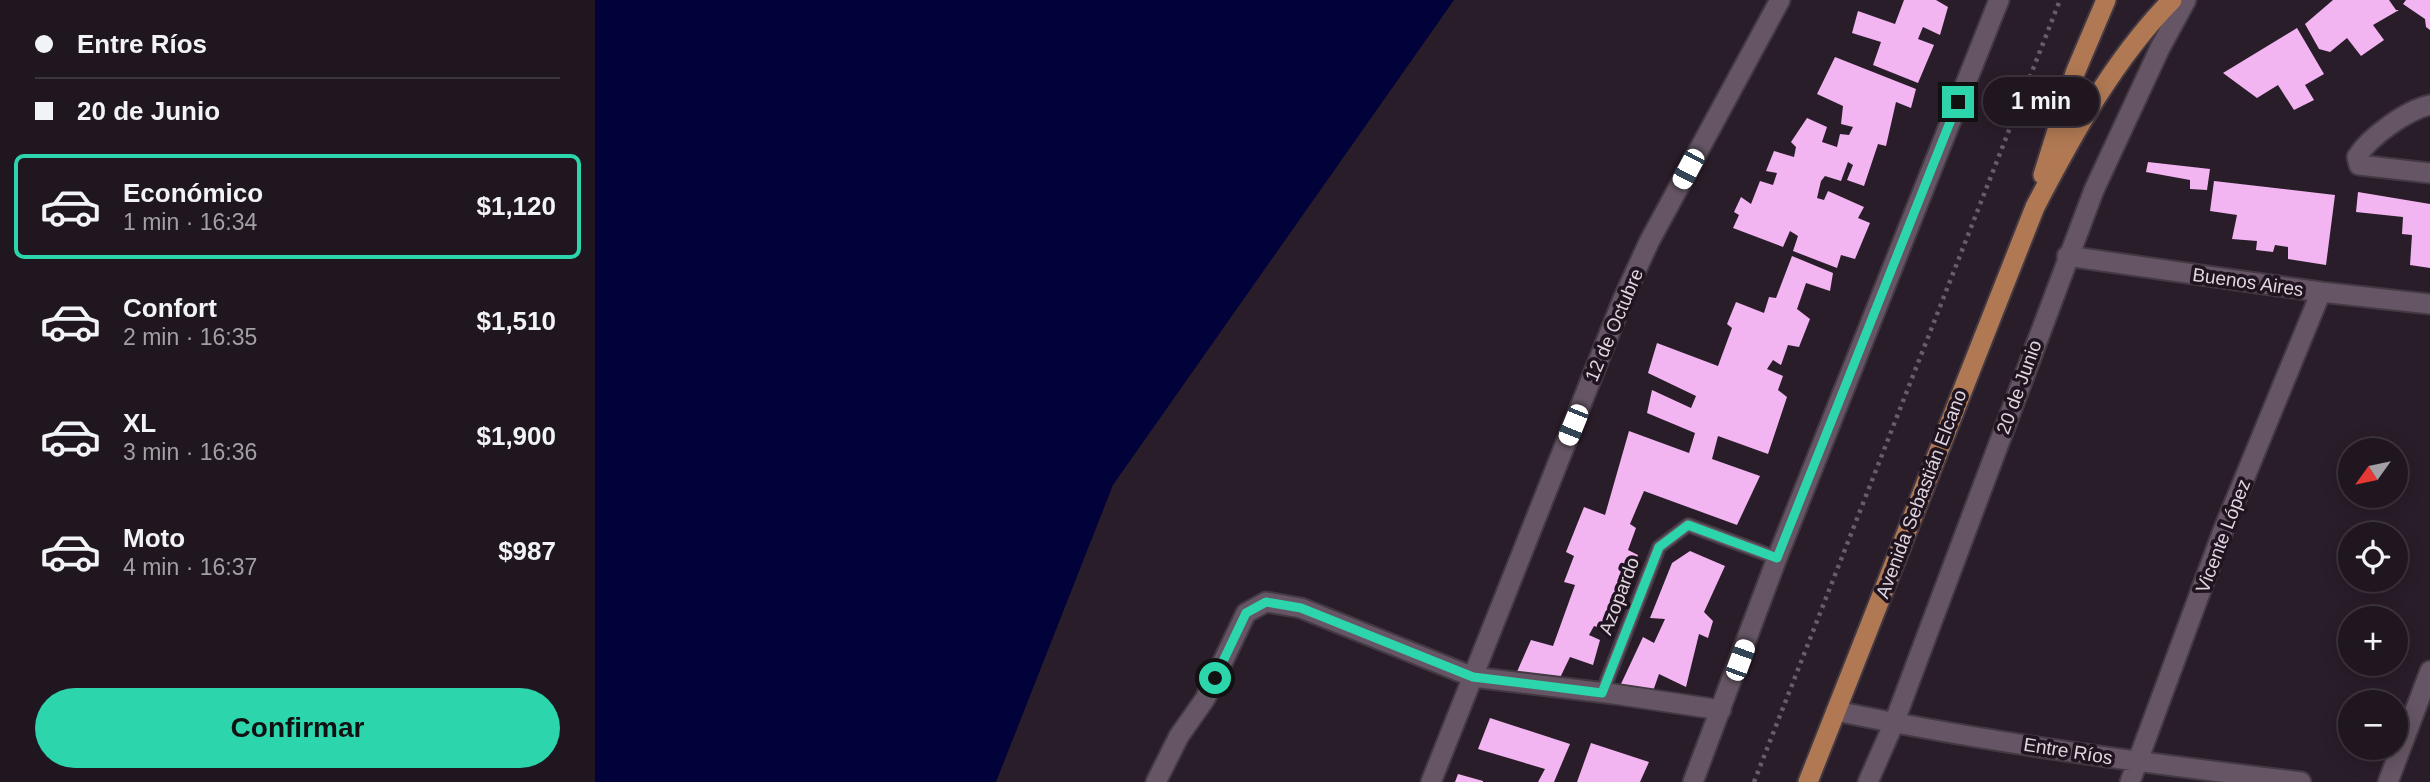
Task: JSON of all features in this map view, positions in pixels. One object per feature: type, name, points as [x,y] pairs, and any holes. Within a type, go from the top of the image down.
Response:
[{"type":"main road","name":"Avenida Sebastián Elcano","points":[[1808,782],[2035,207],[2052,141],[2071,85],[2106,0]]},
{"type":"main road","name":"Avenida Sebastián Elcano","points":[[2035,207],[2073,138],[2122,60],[2138,37],[2172,0]]},
{"type":"street","name":"12 de Octubre","points":[[1431,782],[1623,299],[1649,242],[1780,0]]},
{"type":"street","points":[[1693,782],[1777,558],[1999,0]]},
{"type":"street","name":"20 de Junio","points":[[1868,782],[1894,723],[2067,256],[2139,92],[2186,0]]},
{"type":"street","points":[[2430,105],[2402,117],[2363,148],[2357,157],[2359,165],[2430,173]]},
{"type":"street","name":"Buenos Aires","points":[[2067,256],[2321,292],[2430,304]]},
{"type":"street","name":"Vicente López","points":[[2130,782],[2224,528],[2321,292]]},
{"type":"street","points":[[1156,782],[1179,736],[1205,699],[1246,613],[1266,602],[1301,608],[1473,677],[1721,710]]},
{"type":"street","points":[[2388,782],[2430,671]]},
{"type":"street","name":"Entre Ríos","points":[[1836,711],[1894,723],[2138,762],[2301,782]]},
{"type":"lane","name":"Azopardo","points":[[1602,693],[1659,547],[1688,525],[1777,558]]},
{"type":"path","points":[[1753,782],[2060,0]]},
{"type":"shaded area","points":[[595,0],[1454,0],[1113,485],[996,782],[595,782]]},
{"type":"building","points":[[1904,0],[1936,0],[1948,7],[1940,35],[1923,27],[1918,39],[1934,45],[1918,83],[1873,65],[1881,42],[1852,33],[1858,11],[1895,24]]},
{"type":"building","points":[[2333,0],[2389,0],[2396,10],[2399,10],[2373,25],[2384,40],[2361,56],[2347,38],[2330,52],[2319,49],[2305,24]]},
{"type":"building","points":[[2406,0],[2430,0],[2430,30],[2426,27],[2425,19],[2403,4]]},
{"type":"building","points":[[2297,28],[2324,74],[2305,85],[2314,100],[2294,110],[2278,85],[2257,98],[2223,73]]},
{"type":"building","points":[[1835,57],[1916,89],[1911,108],[1896,102],[1886,146],[1878,144],[1864,186],[1847,180],[1853,165],[1848,162],[1841,181],[1825,176],[1821,181],[1817,198],[1824,200],[1828,191],[1864,207],[1858,218],[1870,223],[1855,259],[1841,255],[1837,268],[1793,251],[1798,236],[1790,231],[1783,247],[1733,228],[1739,215],[1734,212],[1741,197],[1751,204],[1760,181],[1773,185],[1777,173],[1766,171],[1774,151],[1794,157],[1796,147],[1791,142],[1807,118],[1827,127],[1822,142],[1837,147],[1840,134],[1849,135],[1853,127],[1841,124],[1843,106],[1817,94]]},
{"type":"building","points":[[2148,162],[2210,169],[2207,190],[2190,189],[2190,180],[2146,172]]},
{"type":"building","points":[[2214,181],[2335,195],[2326,265],[2288,259],[2288,247],[2275,245],[2273,252],[2256,250],[2257,241],[2232,239],[2237,215],[2210,211]]},
{"type":"building","points":[[2358,192],[2430,204],[2430,268],[2410,265],[2412,235],[2402,234],[2403,217],[2356,212]]},
{"type":"building","points":[[1792,256],[1833,273],[1830,291],[1806,283],[1797,309],[1810,319],[1799,347],[1788,345],[1781,365],[1773,360],[1767,369],[1783,376],[1778,390],[1787,397],[1768,454],[1718,436],[1712,459],[1760,476],[1737,525],[1644,491],[1630,524],[1636,528],[1628,550],[1638,555],[1609,631],[1594,626],[1589,635],[1600,640],[1593,665],[1570,657],[1557,684],[1516,674],[1531,640],[1553,646],[1575,585],[1564,582],[1574,556],[1566,552],[1584,507],[1605,515],[1629,431],[1689,453],[1695,433],[1647,413],[1652,390],[1691,408],[1696,396],[1648,373],[1657,343],[1718,366],[1732,328],[1727,324],[1736,302],[1764,313],[1769,297],[1776,298]]},
{"type":"building","points":[[1690,551],[1725,566],[1704,612],[1713,621],[1708,638],[1699,634],[1686,687],[1659,674],[1651,697],[1620,686],[1643,637],[1654,643],[1665,619],[1650,618],[1672,563]]},
{"type":"building","points":[[1490,718],[1570,744],[1554,782],[1538,782],[1545,769],[1478,749]]},
{"type":"building","points":[[1591,743],[1649,762],[1640,782],[1577,782]]},
{"type":"building","points":[[1458,774],[1483,781],[1483,782],[1455,782]]},
{"type":"route","points":[[1215,678],[1246,613],[1266,602],[1301,608],[1473,677],[1602,693],[1659,547],[1688,525],[1777,558],[1958,102]]}]
